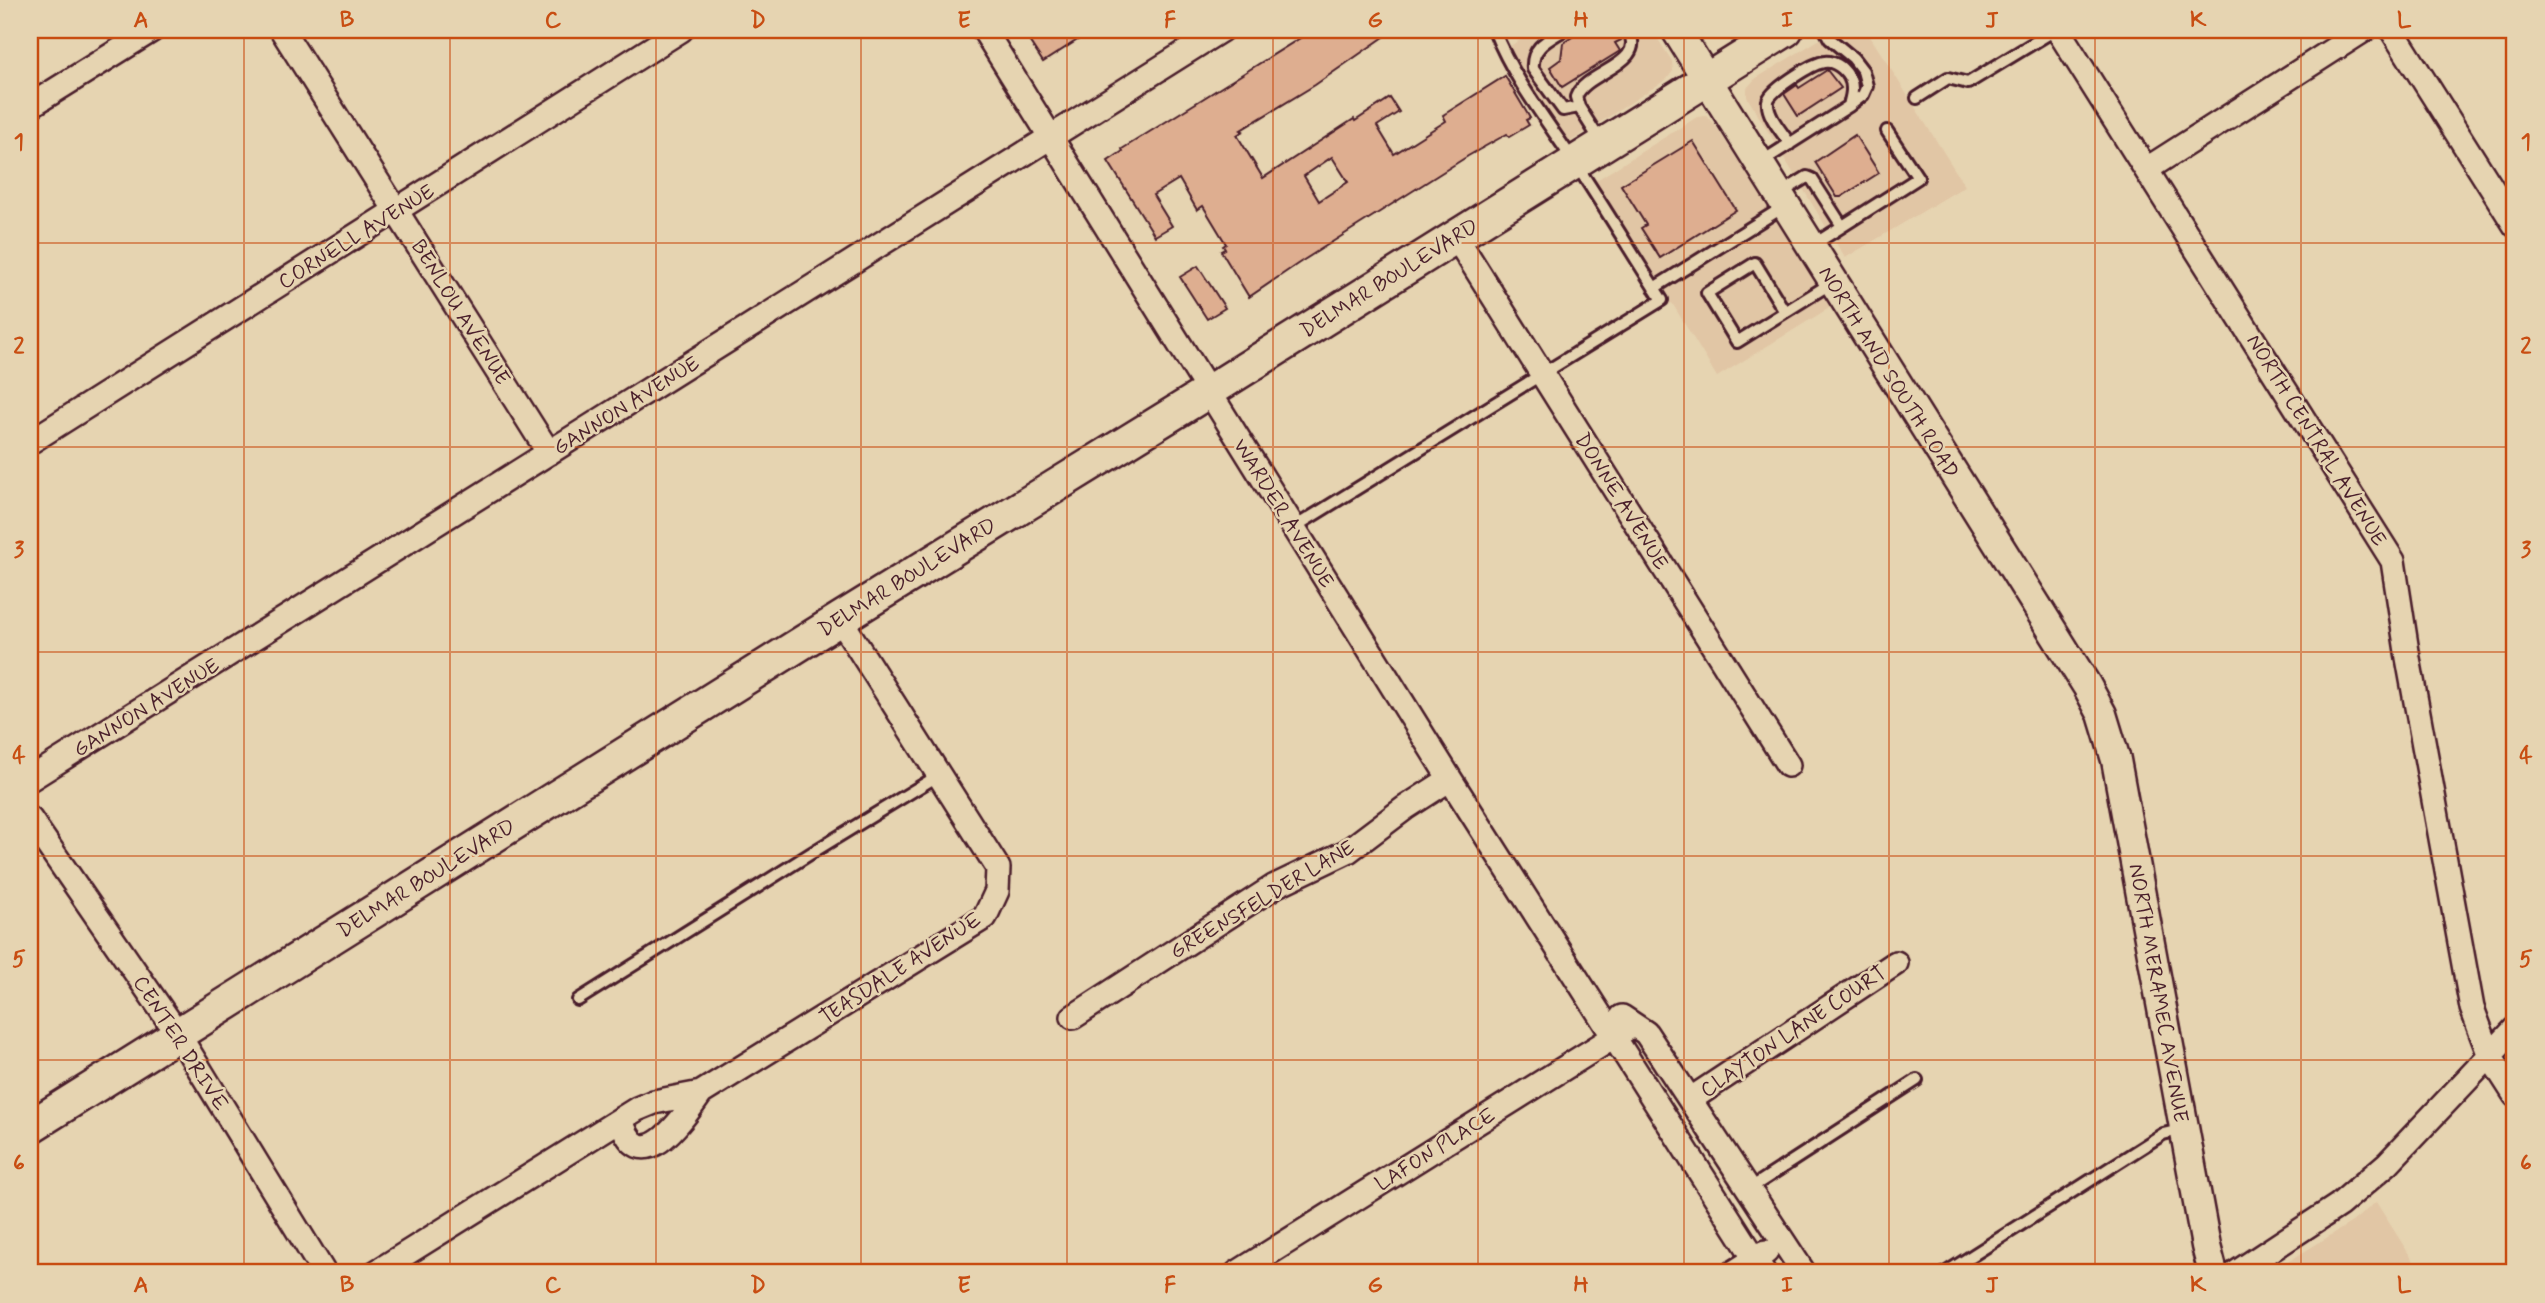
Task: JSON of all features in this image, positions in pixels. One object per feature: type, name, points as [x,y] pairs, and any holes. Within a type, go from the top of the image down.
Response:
[{"type":"main road","name":"DELMAR BOULEVARD","points":[[30,1127],[1786,30]]},
{"type":"street","points":[[30,106],[152,30]]},
{"type":"street","name":"BENLOU AVENUE","points":[[282,30],[549,453]]},
{"type":"street","name":"CORNELL AVENUE","points":[[30,442],[681,30]]},
{"type":"street","name":"WARDER AVENUE","points":[[984,30],[1450,779],[1587,994],[1624,1031]]},
{"type":"street","name":"GANNON AVENUE","points":[[30,779],[1221,30]]},
{"type":"street","name":"NORTH AND SOUTH ROAD","points":[[1676,30],[2102,714]]},
{"type":"street","name":"NORTH CENTRAL AVENUE","points":[[2057,30],[2393,561],[2408,658],[2472,1008],[2490,1056],[2515,1095]]},
{"type":"street","points":[[2147,169],[2364,30]]},
{"type":"street","points":[[2392,30],[2515,225]]},
{"type":"street","name":"DONNE AVENUE","points":[[1455,237],[1788,765]]},
{"type":"street","name":"TEASDALE AVENUE","points":[[377,1272],[621,1119],[654,1102],[701,1093],[985,917],[997,891],[998,868],[840,619]]},
{"type":"street","name":"NORTH MERAMEC AVENUE","points":[[2102,714],[2116,760],[2213,1273]]},
{"type":"street","name":"GREENSFELDER LANE","points":[[1073,1017],[1275,886],[1348,851],[1405,808],[1450,779]]},
{"type":"street","name":"CENTER DRIVE","points":[[30,819],[178,1034],[324,1273]]},
{"type":"street","name":"CLAYTON LANE COURT","points":[[1691,1099],[1896,962]]},
{"type":"street","points":[[2236,1273],[2339,1205],[2388,1163],[2515,1029]]},
{"type":"street","points":[[1624,1031],[1646,1033],[1804,1273]]},
{"type":"street","points":[[1624,1031],[1760,1266]]},
{"type":"street","name":"LAFON PLACE","points":[[1237,1273],[1624,1031]]},
{"type":"street","name":"TEASDALE AVENUE","points":[[621,1119],[628,1139],[637,1145],[651,1147],[662,1141],[686,1115],[701,1093]]},
{"type":"street","points":[[1733,1273],[1760,1266],[1783,1241]]},
{"type":"street","points":[[377,1272],[410,1273]]},
{"type":"lane","points":[[1293,528],[1662,300],[1574,162],[1551,131],[1499,46],[1494,30]]},
{"type":"lane","points":[[1564,30],[1540,45],[1533,60],[1534,69],[1563,110],[1579,107]]},
{"type":"lane","points":[[1602,144],[1579,107],[1576,97],[1578,92],[1630,52],[1632,45],[1628,30]]},
{"type":"lane","points":[[1759,163],[1863,95],[1867,86],[1863,71],[1825,30]]},
{"type":"lane","points":[[1917,98],[1948,78],[1968,83],[2057,30]]},
{"type":"lane","points":[[1790,144],[1771,115],[1768,102],[1771,92],[1821,62],[1831,62],[1842,67],[1849,78],[1853,89],[1849,106]]},
{"type":"lane","points":[[1811,246],[1918,177],[1887,131]]},
{"type":"lane","points":[[1654,288],[1782,200],[1807,177],[1812,179],[1842,226]]},
{"type":"lane","points":[[1785,312],[1755,263],[1707,293],[1737,342],[1785,312],[1833,282]]},
{"type":"lane","points":[[578,1000],[939,775]]},
{"type":"lane","points":[[1749,1189],[1917,1080]]},
{"type":"lane","points":[[1945,1273],[2162,1134],[2184,1129]]},
{"type":"shaded area","points":[[1536,30],[1652,30],[1672,61],[1673,71],[1667,79],[1559,149],[1499,53]]},
{"type":"shaded area","points":[[1703,30],[1745,30],[1726,39],[1715,39],[1706,35]]},
{"type":"shaded area","points":[[1835,30],[1866,30],[1965,186],[1845,258],[1747,97],[1747,88],[1755,79]]},
{"type":"shaded area","points":[[1706,116],[1713,122],[1834,305],[1717,377],[1672,303],[1660,309],[1584,188],[1697,117]]},
{"type":"shaded area","points":[[2376,1202],[2421,1273],[2270,1273],[2352,1222]]},
{"type":"building","points":[[1022,30],[1093,30],[1043,62]]},
{"type":"building","points":[[1313,30],[1394,30],[1315,85],[1241,130],[1243,131],[1237,135],[1263,178],[1390,98],[1399,112],[1377,126],[1394,154],[1446,121],[1443,115],[1505,76],[1530,118],[1526,120],[1529,125],[1468,156],[1249,297],[1221,251],[1226,244],[1203,206],[1197,210],[1179,179],[1153,195],[1172,226],[1155,236],[1108,161],[1123,151],[1122,149]],"holes":[[[1332,157],[1348,182],[1319,201],[1304,176]]]},
{"type":"building","points":[[1583,30],[1614,30],[1621,40],[1615,43],[1620,51],[1562,87],[1550,67],[1561,59],[1563,43]]},
{"type":"building","points":[[1827,70],[1841,88],[1798,116],[1784,94]]},
{"type":"building","points":[[1855,135],[1879,173],[1837,197],[1815,162]]},
{"type":"building","points":[[1693,141],[1736,210],[1660,258],[1641,228],[1646,225],[1621,185]]},
{"type":"building","points":[[1198,266],[1225,308],[1207,319],[1180,277]]}]
